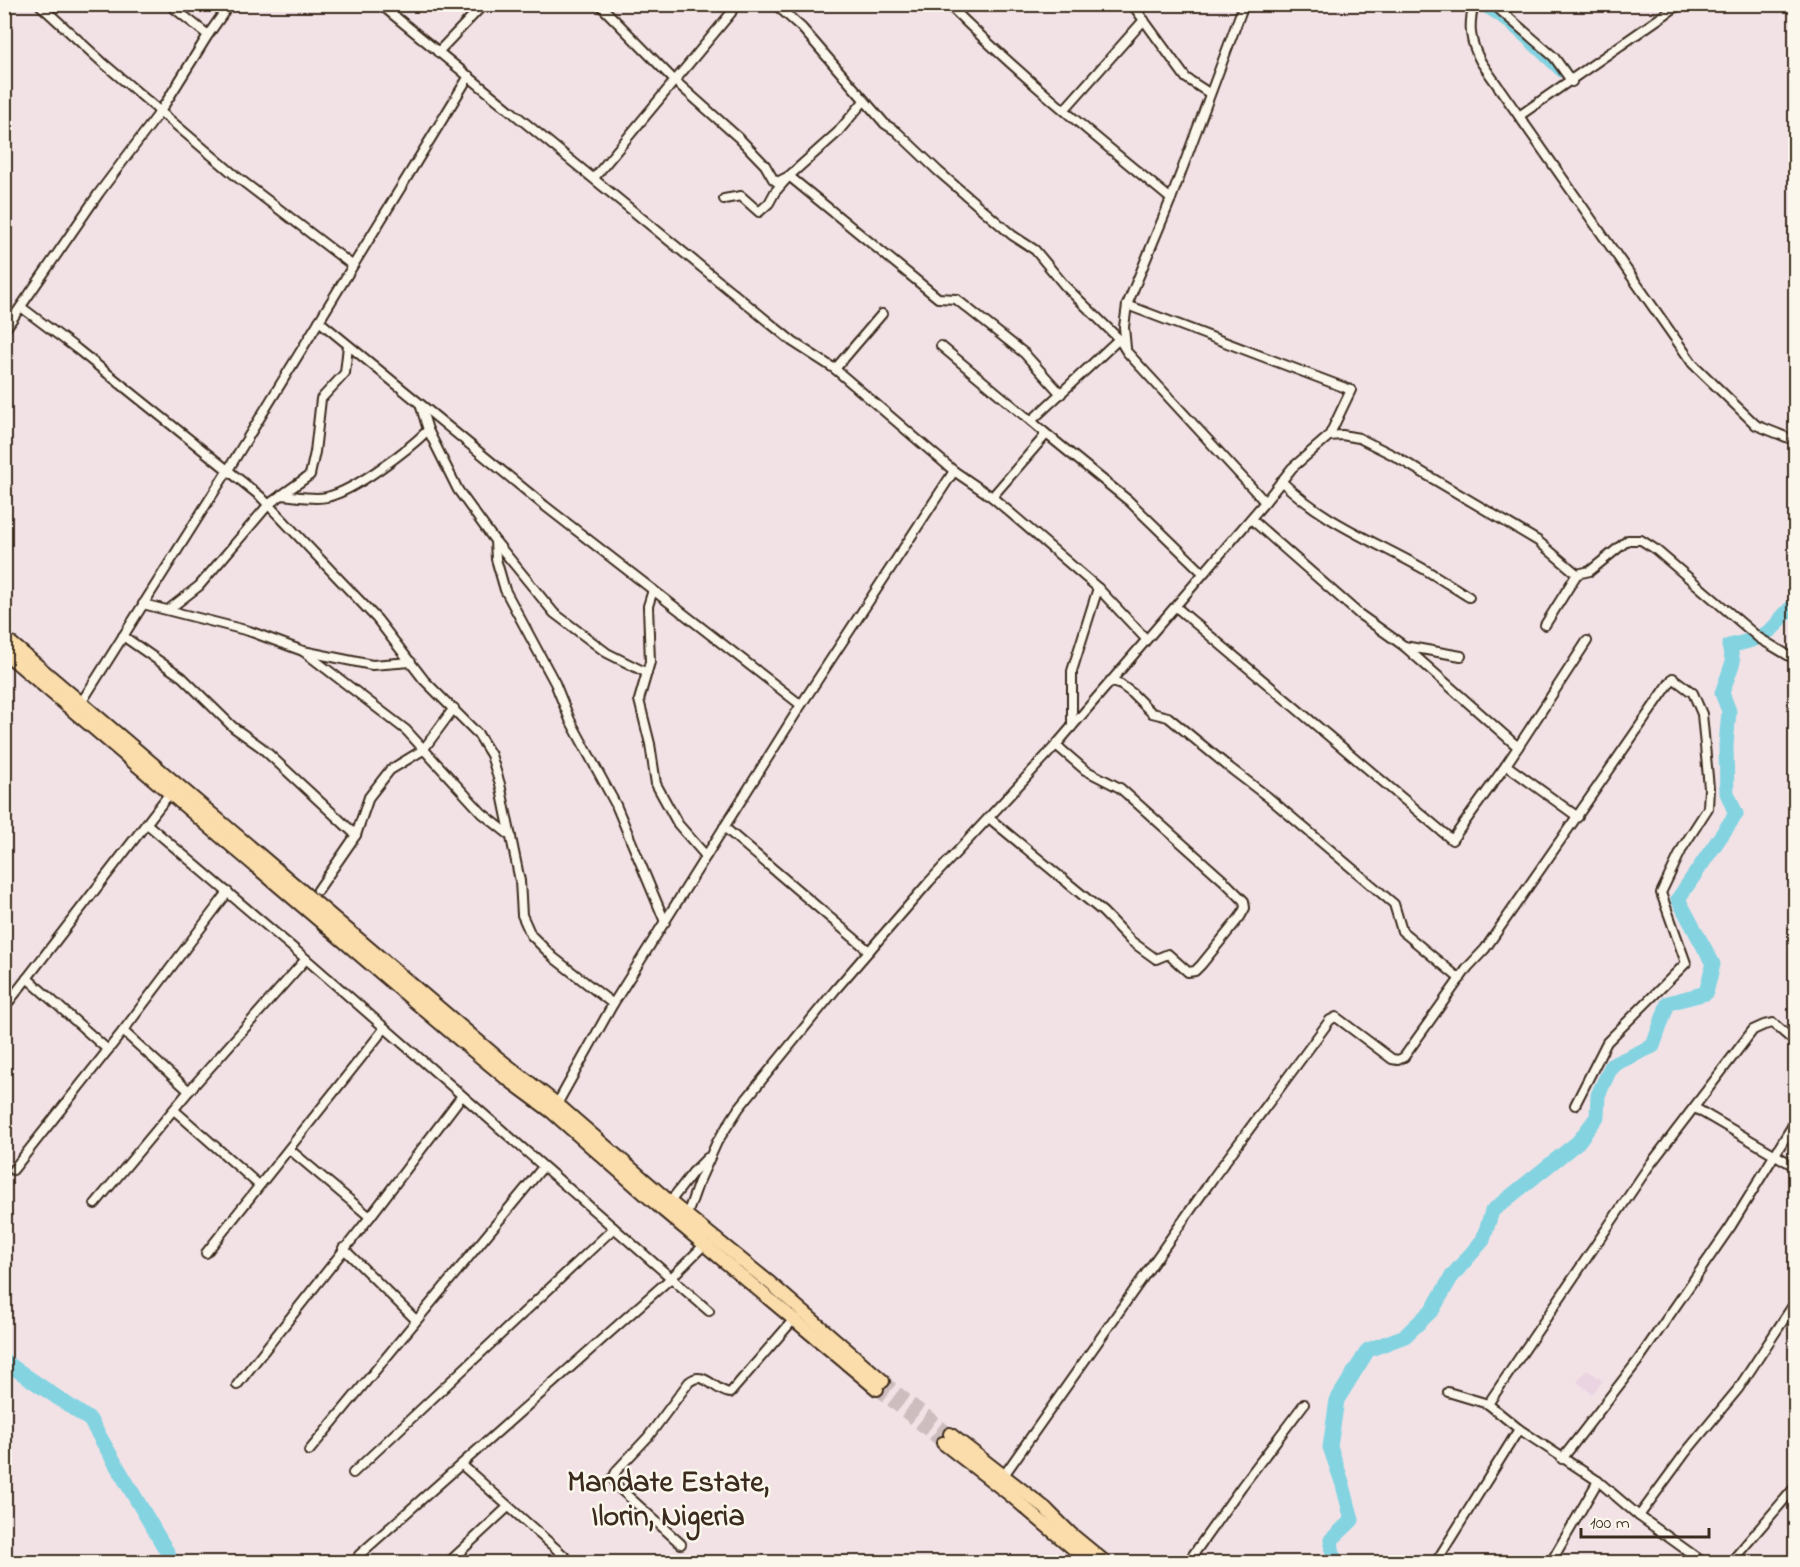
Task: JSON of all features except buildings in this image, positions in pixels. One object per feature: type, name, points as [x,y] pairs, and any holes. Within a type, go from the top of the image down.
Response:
[{"type":"main road","points":[[4,637],[498,1058],[666,1206],[704,1245],[794,1319],[880,1385],[770,1283],[687,1215],[666,1206]]},
{"type":"main road","points":[[4,652],[481,1057],[554,1108]]},
{"type":"main road","points":[[947,1439],[1000,1480],[1088,1562]]},
{"type":"main road","points":[[1000,1480],[1046,1508],[1071,1534],[1105,1563]]},
{"type":"street","points":[[39,4],[102,62],[237,177],[352,264]]},
{"type":"street","points":[[169,4],[208,35]]},
{"type":"street","points":[[4,331],[99,193],[160,112],[230,4]]},
{"type":"street","points":[[380,4],[794,342],[835,369],[954,471],[992,497],[1098,588],[1146,639]]},
{"type":"street","points":[[438,52],[484,4]]},
{"type":"street","points":[[598,4],[674,80],[739,138],[765,165],[773,179],[777,182],[789,176]]},
{"type":"street","points":[[594,178],[731,13],[735,4]]},
{"type":"street","points":[[774,4],[802,28],[885,124],[896,131],[1012,235],[1035,250],[1065,286],[1119,339],[1126,352],[1265,502]]},
{"type":"street","points":[[948,4],[993,49],[1171,199]]},
{"type":"street","points":[[1132,4],[1186,78],[1209,93]]},
{"type":"street","points":[[1126,352],[1124,327],[1127,305],[1171,199],[1244,4]]},
{"type":"street","points":[[1493,4],[1554,57],[1571,81]]},
{"type":"street","points":[[1519,116],[1680,4]]},
{"type":"street","points":[[1473,9],[1470,38],[1474,50],[1693,364],[1756,425],[1796,441]]},
{"type":"street","points":[[1064,110],[1144,20]]},
{"type":"street","points":[[81,703],[228,470],[469,76]]},
{"type":"street","points":[[724,199],[741,196],[759,212],[769,203],[789,176],[837,133],[864,101]]},
{"type":"street","points":[[789,176],[938,298],[956,299],[1024,352],[1061,394]]},
{"type":"street","points":[[666,1206],[710,1154],[739,1108],[869,951],[1056,745],[1146,639],[1176,608],[1292,468],[1329,436],[1351,390],[1127,305]]},
{"type":"street","points":[[21,307],[77,349],[269,504],[377,619],[424,680],[478,734],[491,755],[520,881],[522,915],[531,935],[554,958],[613,1005]]},
{"type":"street","points":[[835,369],[882,314]]},
{"type":"street","points":[[318,321],[421,406],[801,705]]},
{"type":"street","points":[[1031,421],[1119,339]]},
{"type":"street","points":[[168,610],[199,586],[269,504],[310,475],[321,399],[345,373],[348,346]]},
{"type":"street","points":[[941,346],[1129,501],[1203,573]]},
{"type":"street","points":[[421,406],[428,430],[458,490],[495,541],[554,613],[607,653],[646,673]]},
{"type":"street","points":[[281,495],[327,497],[350,487],[390,462],[428,430]]},
{"type":"street","points":[[992,497],[1044,437],[1044,432]]},
{"type":"street","points":[[1329,436],[1342,435],[1359,438],[1393,455],[1538,541],[1577,574]]},
{"type":"street","points":[[554,1108],[613,1005],[724,827],[954,471]]},
{"type":"street","points":[[1281,481],[1303,501],[1332,521],[1423,568],[1469,597]]},
{"type":"street","points":[[1251,519],[1359,614],[1404,646],[1518,747]]},
{"type":"street","points":[[1545,625],[1577,574],[1590,571],[1628,540],[1641,540],[1655,549],[1759,638],[1796,660]]},
{"type":"street","points":[[495,541],[496,559],[505,590],[555,683],[570,720],[616,805],[665,922]]},
{"type":"street","points":[[1072,726],[1072,671],[1098,588]]},
{"type":"street","points":[[653,590],[648,606],[650,662],[639,700],[650,744],[656,784],[678,824],[706,856]]},
{"type":"street","points":[[143,604],[249,632],[303,651],[372,665],[411,662]]},
{"type":"street","points":[[1176,608],[1452,840],[1506,765],[1587,641]]},
{"type":"street","points":[[123,636],[182,677],[233,728],[261,747],[356,835]]},
{"type":"street","points":[[1404,646],[1461,656]]},
{"type":"street","points":[[303,651],[406,730],[482,813],[511,836]]},
{"type":"street","points":[[1000,1480],[1220,1169],[1330,1020],[1336,1017],[1392,1059],[1398,1060],[1404,1057],[1460,979],[1485,949],[1673,678],[1693,693],[1702,714],[1709,788],[1708,808],[1683,847],[1661,893],[1686,963],[1607,1042],[1575,1105]]},
{"type":"street","points":[[1110,681],[1132,693],[1152,712],[1168,717],[1268,797],[1367,881],[1394,904],[1402,931],[1460,979]]},
{"type":"street","points":[[318,890],[356,835],[369,797],[390,770],[423,750],[454,708]]},
{"type":"street","points":[[989,818],[1095,906],[1131,941],[1156,959],[1168,954],[1188,972],[1201,965],[1240,917],[1245,908],[1244,900],[1119,788],[1085,770],[1056,745]]},
{"type":"street","points":[[1506,765],[1578,817]]},
{"type":"street","points":[[4,1008],[170,793]]},
{"type":"street","points":[[147,824],[306,959],[461,1097],[709,1311]]},
{"type":"street","points":[[724,827],[869,951]]},
{"type":"street","points":[[13,1170],[123,1031],[228,892]]},
{"type":"street","points":[[96,1204],[189,1091],[306,959]]},
{"type":"street","points":[[27,978],[108,1050]]},
{"type":"street","points":[[1488,1404],[1642,1176],[1753,1030],[1773,1023],[1796,1043]]},
{"type":"street","points":[[206,1252],[384,1029]]},
{"type":"street","points":[[123,1031],[189,1091]]},
{"type":"street","points":[[237,1384],[370,1217],[461,1097]]},
{"type":"street","points":[[1695,1108],[1796,1167]]},
{"type":"street","points":[[174,1110],[259,1185]]},
{"type":"street","points":[[1562,1459],[1637,1362],[1731,1226],[1796,1120]]},
{"type":"street","points":[[290,1149],[370,1217]]},
{"type":"street","points":[[687,1215],[710,1154]]},
{"type":"street","points":[[309,1451],[543,1167]]},
{"type":"street","points":[[352,1473],[614,1228]]},
{"type":"street","points":[[359,1555],[671,1278],[704,1245]]},
{"type":"street","points":[[344,1248],[416,1320]]},
{"type":"street","points":[[1639,1516],[1686,1452],[1738,1389],[1796,1301]]},
{"type":"street","points":[[681,1544],[618,1487],[613,1478],[617,1470],[648,1437],[689,1382],[695,1377],[701,1377],[724,1392],[730,1393],[794,1319]]},
{"type":"street","points":[[1448,1392],[1488,1404],[1519,1429],[1598,1481],[1639,1516],[1703,1563]]},
{"type":"street","points":[[1188,1563],[1242,1486],[1305,1404]]},
{"type":"street","points":[[1436,1563],[1519,1429]]},
{"type":"street","points":[[462,1465],[571,1563]]},
{"type":"street","points":[[1551,1563],[1598,1481]]},
{"type":"street","points":[[1731,1563],[1796,1486]]},
{"type":"street","points":[[452,1562],[508,1507]]},
{"type":"shaded area","points":[[1587,1369],[1603,1381],[1592,1394],[1577,1382]]},
{"type":"waterway","points":[[1481,4],[1511,23],[1562,70]]},
{"type":"waterway","points":[[1334,1562],[1331,1540],[1352,1520],[1330,1447],[1337,1400],[1368,1350],[1405,1336],[1433,1309],[1452,1276],[1483,1240],[1492,1211],[1578,1142],[1597,1117],[1598,1095],[1612,1065],[1653,1046],[1668,1003],[1706,993],[1713,964],[1678,899],[1736,814],[1727,793],[1726,745],[1729,711],[1722,693],[1733,662],[1729,646],[1766,634],[1787,611],[1796,605]]},
{"type":"waterway","points":[[4,1361],[90,1420],[173,1562]]},
{"type":"tunnel","points":[[883,1381],[950,1434]]},
{"type":"tunnel","points":[[877,1389],[943,1443]]},
{"type":"district","name":"Mandate Estate, Ilorin, Nigeria","points":[[668,1498]]}]
